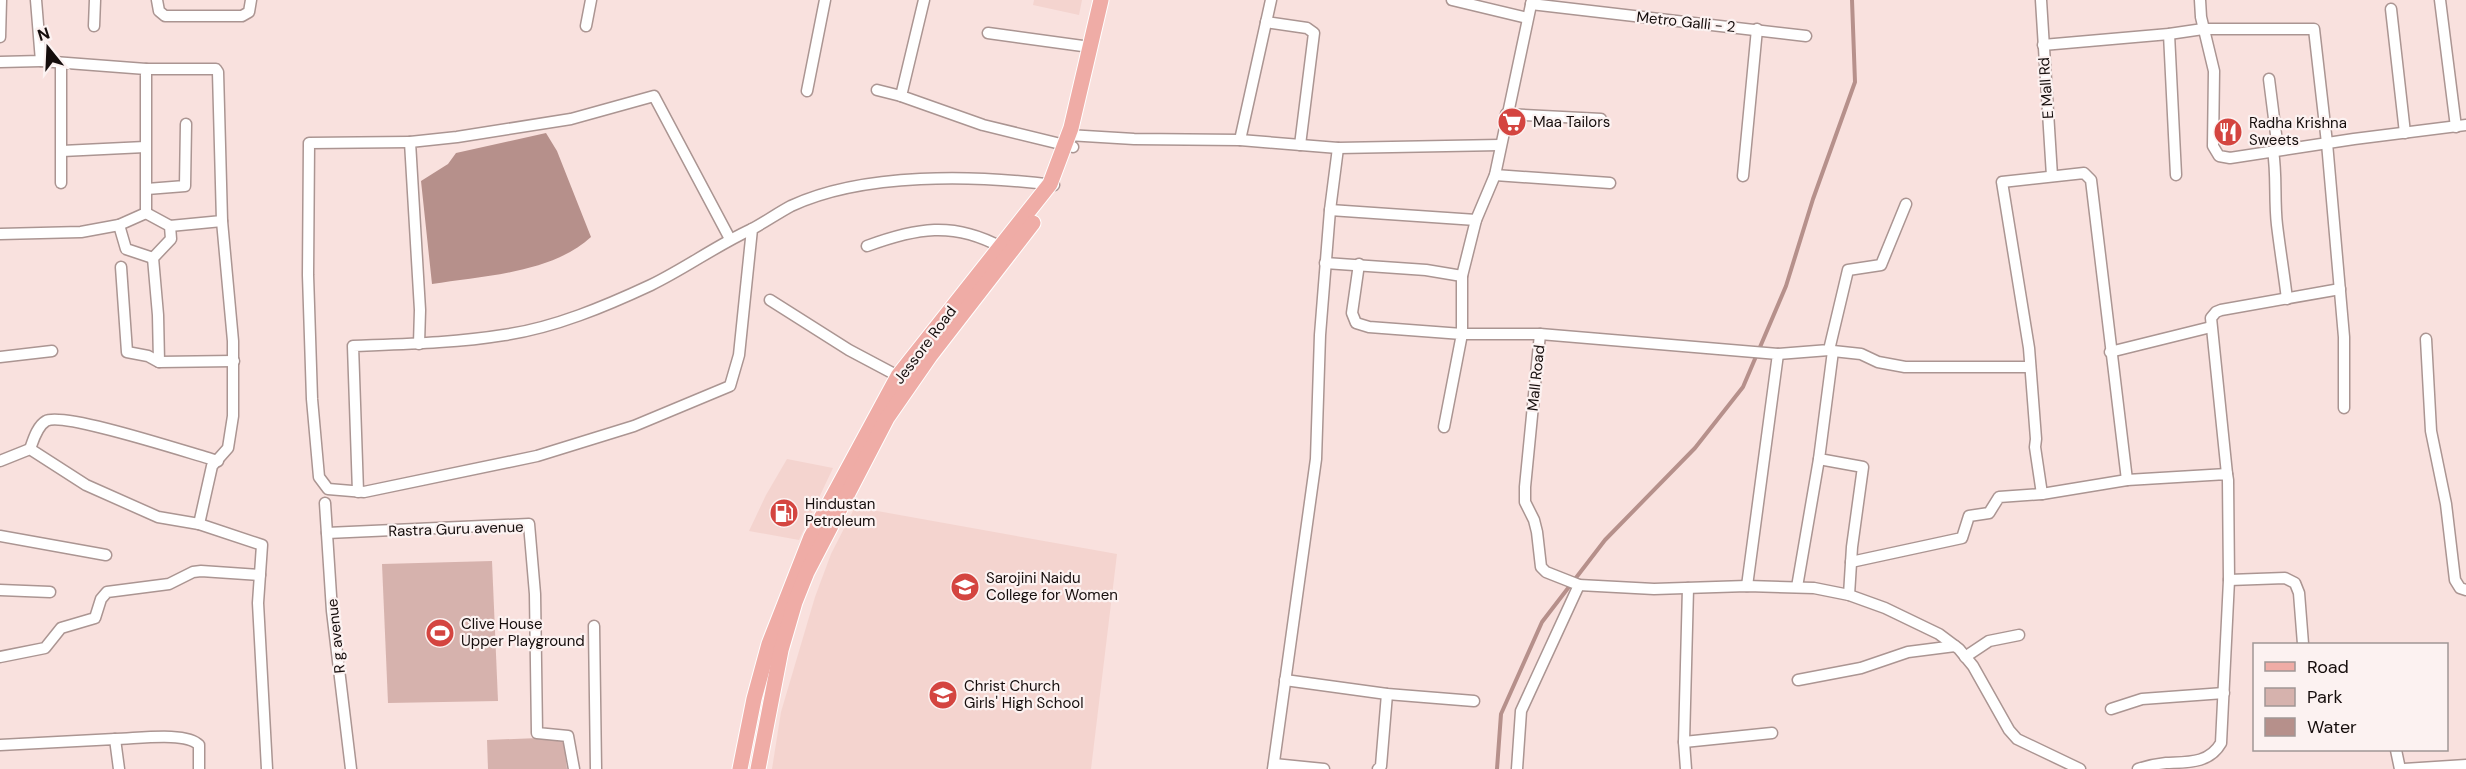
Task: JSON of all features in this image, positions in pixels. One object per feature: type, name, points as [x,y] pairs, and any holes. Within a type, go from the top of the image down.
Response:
[{"type":"main road","name":"Jessore Road","points":[[1071,141],[1089,47],[1101,0]]},
{"type":"main road","name":"Jessore Road","points":[[797,582],[887,418],[930,356],[1006,260],[1054,185],[1071,141],[1110,0]]},
{"type":"main road","name":"Jessore Road","points":[[740,769],[760,672],[783,620],[811,537],[898,376],[1001,247],[1054,185]]},
{"type":"main road","name":"Jessore Road","points":[[758,769],[783,620]]},
{"type":"main road","points":[[750,769],[758,722],[783,620]]},
{"type":"street","points":[[0,37],[1,0]]},
{"type":"street","points":[[36,0],[41,61]]},
{"type":"street","points":[[94,26],[95,0]]},
{"type":"street","points":[[157,0],[159,12],[165,16],[198,16],[242,15],[249,12],[251,0]]},
{"type":"street","points":[[586,26],[591,0]]},
{"type":"street","points":[[807,91],[825,0]]},
{"type":"street","points":[[901,96],[924,0]]},
{"type":"street","points":[[1240,140],[1271,0]]},
{"type":"street","points":[[1452,0],[1527,18]]},
{"type":"street","name":"E Mall Rd","points":[[2041,0],[2052,176]]},
{"type":"street","points":[[2200,0],[2203,28],[2214,71],[2213,146],[2218,156],[2230,158],[2461,126],[2440,0]]},
{"type":"street","points":[[1444,427],[1462,334],[1462,276],[1476,220],[1495,176],[1531,2]]},
{"type":"street","name":"Metro Galli - 2","points":[[1531,2],[1806,36]]},
{"type":"street","points":[[2391,9],[2405,133]]},
{"type":"street","points":[[1266,22],[1307,28],[1314,33],[1300,145]]},
{"type":"street","points":[[2043,45],[2169,34],[2203,28],[2314,29],[2327,143],[2344,338],[2344,408]]},
{"type":"street","points":[[1743,176],[1757,30]]},
{"type":"street","points":[[988,33],[1089,47]]},
{"type":"street","points":[[2169,34],[2176,175]]},
{"type":"street","points":[[0,62],[41,61],[146,69],[216,69],[218,72],[222,221],[234,361],[233,416],[228,448],[212,466],[199,524]]},
{"type":"street","points":[[61,63],[61,183]]},
{"type":"street","points":[[146,69],[146,213]]},
{"type":"street","points":[[2269,79],[2276,168],[2274,181],[2277,226],[2287,299]]},
{"type":"street","points":[[878,90],[983,125],[1071,141],[1240,140],[1338,148],[1500,145]]},
{"type":"street","points":[[730,239],[654,96],[572,119],[457,137],[410,141],[309,143],[310,355],[319,477],[328,489],[364,492],[537,456],[634,426],[730,386],[739,355],[752,229]]},
{"type":"street","points":[[1506,114],[1601,119]]},
{"type":"street","points":[[147,189],[185,186],[186,124]]},
{"type":"street","points":[[410,141],[420,310],[419,344]]},
{"type":"street","points":[[62,151],[145,147]]},
{"type":"street","points":[[1324,769],[1273,767],[1316,459],[1325,262],[1338,148]]},
{"type":"street","points":[[2042,494],[2035,447],[2030,367],[2002,182],[2084,173],[2091,180],[2127,480]]},
{"type":"street","points":[[1495,176],[1610,183]]},
{"type":"street","points":[[358,492],[353,346],[419,344],[505,335],[571,318],[651,285],[792,206],[849,188],[901,179],[942,178],[1054,185]]},
{"type":"street","points":[[1797,587],[1819,459],[1831,351],[1848,270],[1881,265],[1906,204]]},
{"type":"street","points":[[1330,210],[1476,220]]},
{"type":"street","points":[[146,213],[170,226],[222,221]]},
{"type":"street","points":[[0,234],[81,232],[119,225],[146,213]]},
{"type":"street","points":[[119,225],[126,249],[153,258]]},
{"type":"street","points":[[159,362],[153,258],[171,239],[170,226]]},
{"type":"street","points":[[867,246],[898,235],[929,229],[971,233],[1001,247]]},
{"type":"street","points":[[1325,262],[1426,270],[1462,276]]},
{"type":"street","name":"Mall Road","points":[[1359,264],[1353,313],[1356,322],[1369,327],[1462,334],[1540,334],[1525,502],[1537,532],[1539,562],[1546,572],[1577,584]]},
{"type":"street","points":[[121,267],[127,352],[148,356],[159,362],[234,361]]},
{"type":"street","points":[[2138,769],[2156,764],[2191,766],[2217,751],[2221,743],[2229,580],[2227,474],[2211,318],[2221,310],[2340,289]]},
{"type":"street","points":[[770,300],[849,350],[898,376]]},
{"type":"street","points":[[2110,352],[2211,327]]},
{"type":"street","points":[[1540,334],[1765,355],[1831,351],[1861,354],[1878,362],[1905,367],[2030,367]]},
{"type":"street","points":[[2427,339],[2431,431],[2446,504],[2456,580],[2460,588],[2466,590]]},
{"type":"street","points":[[0,357],[52,351]]},
{"type":"street","points":[[1747,586],[1778,354]]},
{"type":"street","points":[[0,461],[30,449],[40,426],[46,420],[55,419],[83,423],[218,461]]},
{"type":"street","points":[[30,449],[86,485],[158,517],[199,524],[262,545],[258,603],[267,769]]},
{"type":"street","points":[[1819,459],[1863,467],[1849,595]]},
{"type":"street","points":[[1851,562],[1962,538],[1969,516],[1989,513],[1999,497],[2042,494],[2127,480],[2227,474]]},
{"type":"street","name":"R g avenue","points":[[325,503],[332,611],[351,769]]},
{"type":"street","name":"Rastra Guru avenue","points":[[327,533],[529,524],[536,594],[537,733],[568,736],[574,769]]},
{"type":"street","points":[[0,536],[106,555]]},
{"type":"street","points":[[0,657],[45,648],[61,628],[95,618],[101,598],[107,592],[169,584],[193,572],[201,571],[260,575]]},
{"type":"street","points":[[2229,580],[2284,578],[2295,583],[2299,593],[2303,643]]},
{"type":"street","points":[[1517,769],[1521,711],[1577,584],[1654,590],[1747,586],[1814,588],[1849,595],[1885,608],[1939,634],[1955,646],[1973,666],[2016,739],[2080,769]]},
{"type":"street","points":[[1686,769],[1684,742],[1688,588]]},
{"type":"street","points":[[0,590],[50,592]]},
{"type":"street","points":[[594,626],[596,769]]},
{"type":"street","points":[[1965,657],[1989,641],[2019,635]]},
{"type":"street","points":[[1798,680],[1861,668],[1908,652],[1955,646]]},
{"type":"street","points":[[1285,680],[1387,694],[1474,701]]},
{"type":"street","points":[[2111,709],[2142,699],[2224,693]]},
{"type":"street","points":[[1378,769],[1381,766],[1384,744],[1387,694]]},
{"type":"street","points":[[1684,742],[1772,733]]},
{"type":"street","points":[[0,745],[173,737],[195,740],[199,745],[199,769]]},
{"type":"street","points":[[115,739],[119,769]]},
{"type":"street","points":[[2396,751],[2402,769],[2466,765]]},
{"type":"street","points":[[2208,757],[2209,769]]},
{"type":"shaded area","points":[[1034,0],[1082,0],[1079,15],[1033,5]]},
{"type":"shaded area","name":"Hindustan Petroleum","points":[[787,459],[833,468],[799,540],[749,531]]},
{"type":"shaded area","points":[[855,507],[1117,554],[1091,769],[772,769],[781,712],[815,597],[831,554]]},
{"type":"green space","name":"Clive House Upper Playground","points":[[492,561],[498,701],[388,703],[382,564]]},
{"type":"green space","points":[[563,737],[567,769],[488,769],[487,740]]},
{"type":"water","points":[[546,133],[557,151],[591,237],[575,249],[537,266],[432,284],[421,181],[448,164],[456,153]]},
{"type":"waterway","points":[[1497,769],[1501,714],[1542,622],[1605,540],[1695,448],[1743,387],[1786,286],[1813,199],[1855,82],[1852,0]]},
{"type":"place","name":"Maa Tailors","points":[[1512,122]]},
{"type":"place","name":"Radha Krishna Sweets","points":[[2228,132]]},
{"type":"place","name":"Hindustan Petroleum","points":[[784,513]]},
{"type":"place","name":"Sarojini Naidu College for Women","points":[[965,587]]},
{"type":"place","name":"Clive House Upper Playground","points":[[440,633]]},
{"type":"place","name":"Christ Church Girls' High School","points":[[943,695]]}]
